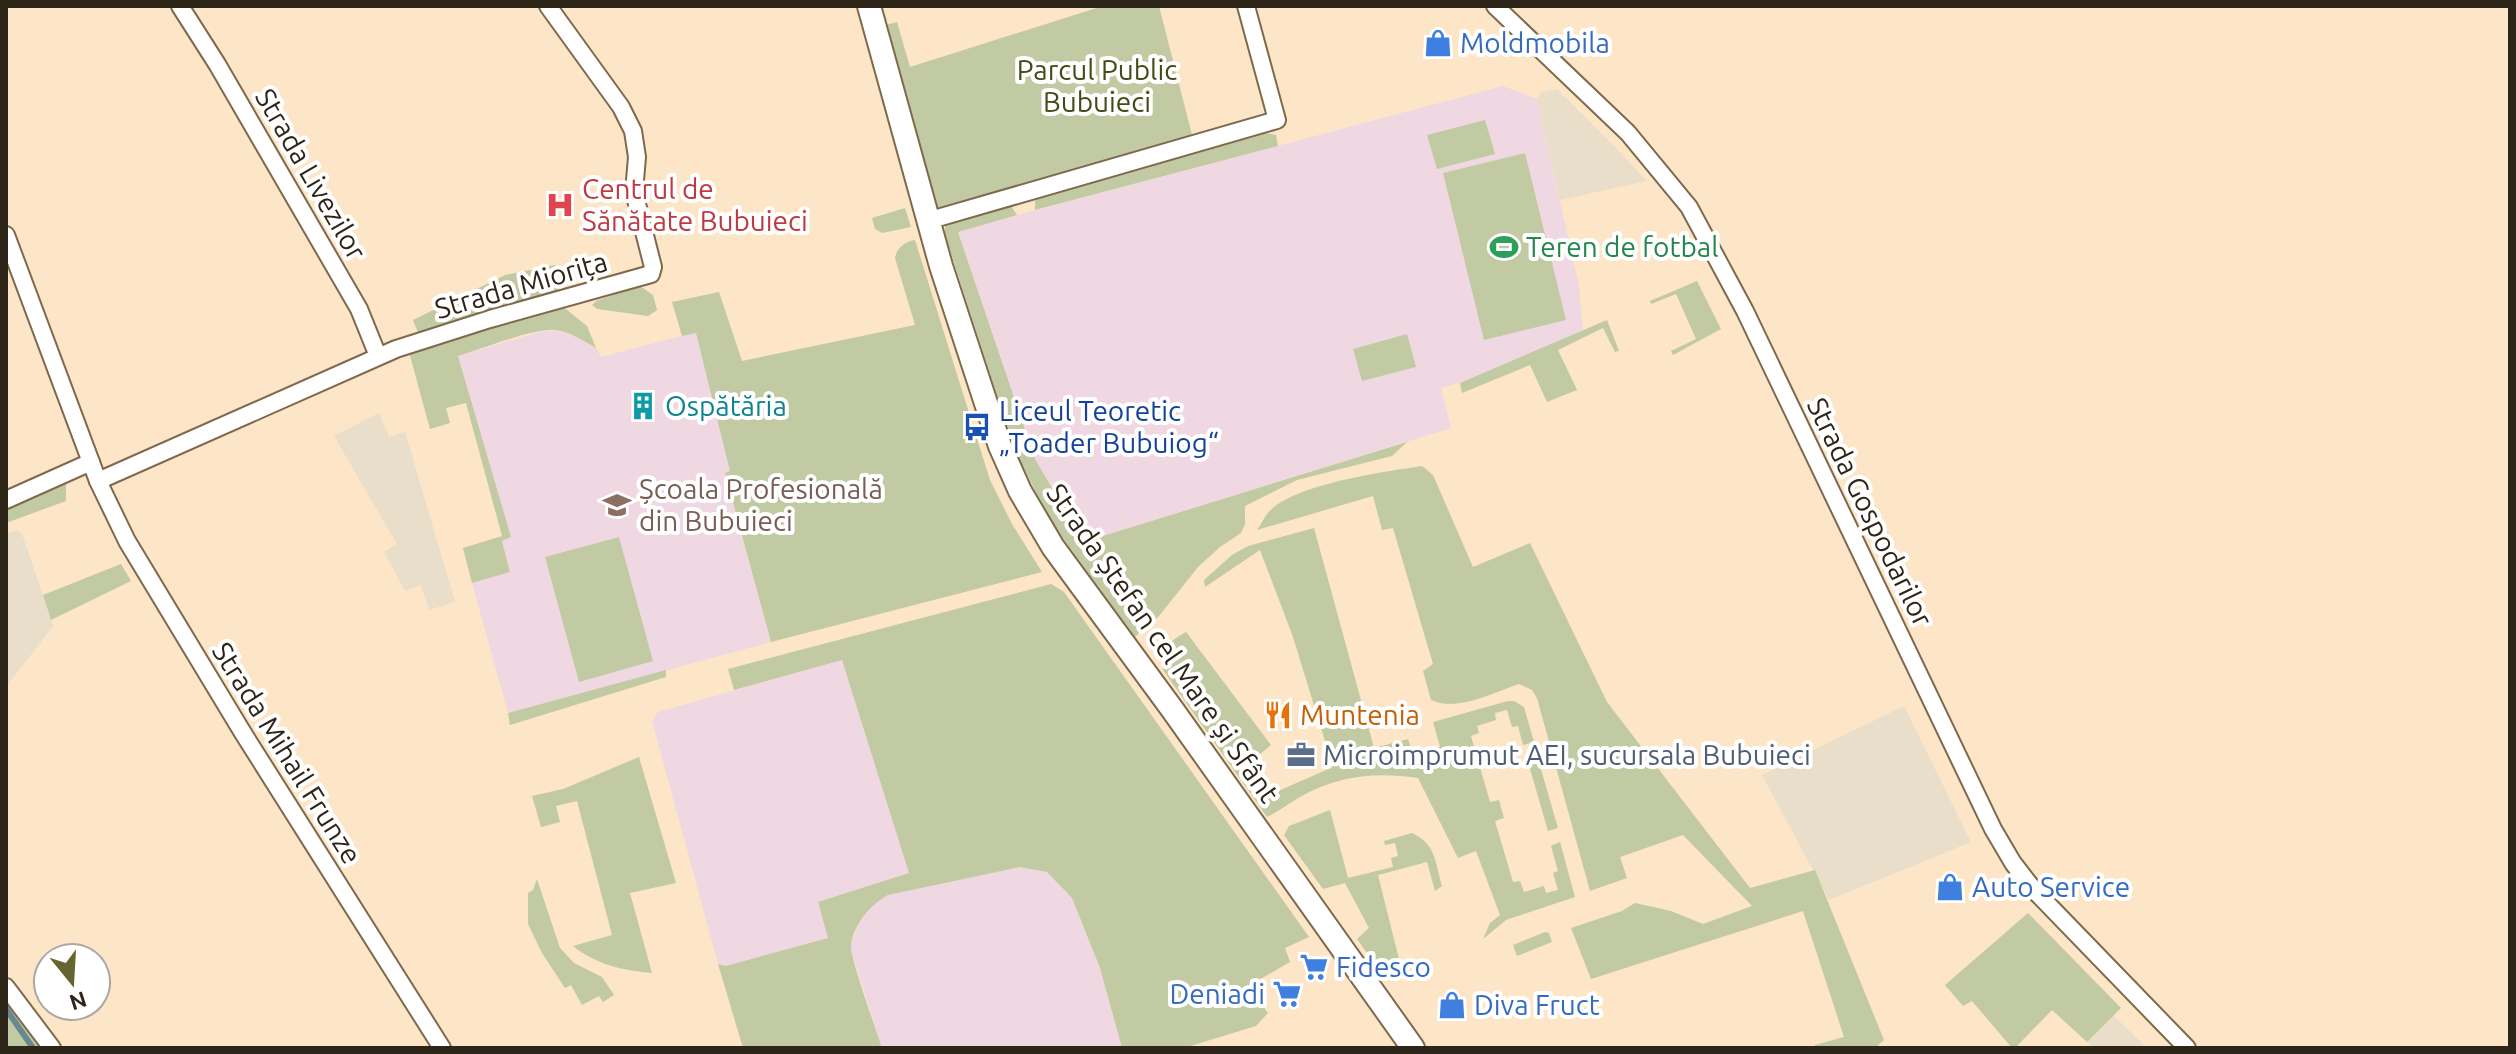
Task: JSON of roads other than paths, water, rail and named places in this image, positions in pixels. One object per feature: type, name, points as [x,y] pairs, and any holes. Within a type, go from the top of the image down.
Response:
[{"type":"street","name":"Strada Livezilor","points":[[180,6],[359,309],[378,356]]},
{"type":"street","name":"Strada Miorița","points":[[378,356],[490,319],[651,274],[653,267],[634,192],[637,157],[633,131],[621,107],[548,6]]},
{"type":"street","name":"Strada Ștefan cel Mare și Sfânt","points":[[869,6],[927,221],[1000,446],[1029,508],[1070,571],[1413,1048]]},
{"type":"street","points":[[927,221],[1277,120],[1246,6]]},
{"type":"street","name":"Strada Gospodarilor","points":[[1495,6],[1628,133],[1689,207],[1745,311],[1987,816],[2013,863],[2034,890],[2187,1048]]},
{"type":"street","name":"Strada Mihail Frunze","points":[[6,235],[98,481],[127,541],[157,594],[442,1048]]},
{"type":"street","points":[[98,481],[378,356]]},
{"type":"street","points":[[6,500],[91,462]]},
{"type":"street","points":[[6,987],[52,1048]]},
{"type":"waterway","points":[[6,1009],[33,1048]]},
{"type":"place","name":"Moldmobila","points":[[1438,43]]},
{"type":"place","name":"Centrul de Sănătate Bubuieci","points":[[560,205]]},
{"type":"place","name":"Teren de fotbal","points":[[1504,247]]},
{"type":"place","name":"Ospătăria","points":[[643,406]]},
{"type":"place","name":"Liceul Teoretic „Toader Bubuiog“","points":[[977,427]]},
{"type":"place","name":"Școala Profesională din Bubuieci","points":[[617,505]]},
{"type":"place","name":"Muntenia","points":[[1278,715]]},
{"type":"place","name":"Microimprumut AEI, sucursala Bubuieci","points":[[1301,755]]},
{"type":"place","name":"Auto Service","points":[[1950,887]]},
{"type":"place","name":"Fidesco","points":[[1314,967]]},
{"type":"place","name":"Deniadi","points":[[1287,994]]},
{"type":"place","name":"Diva Fruct","points":[[1452,1005]]},
{"type":"park label","name":"Parcul Public Bubuieci","points":[[1097,86]]}]
